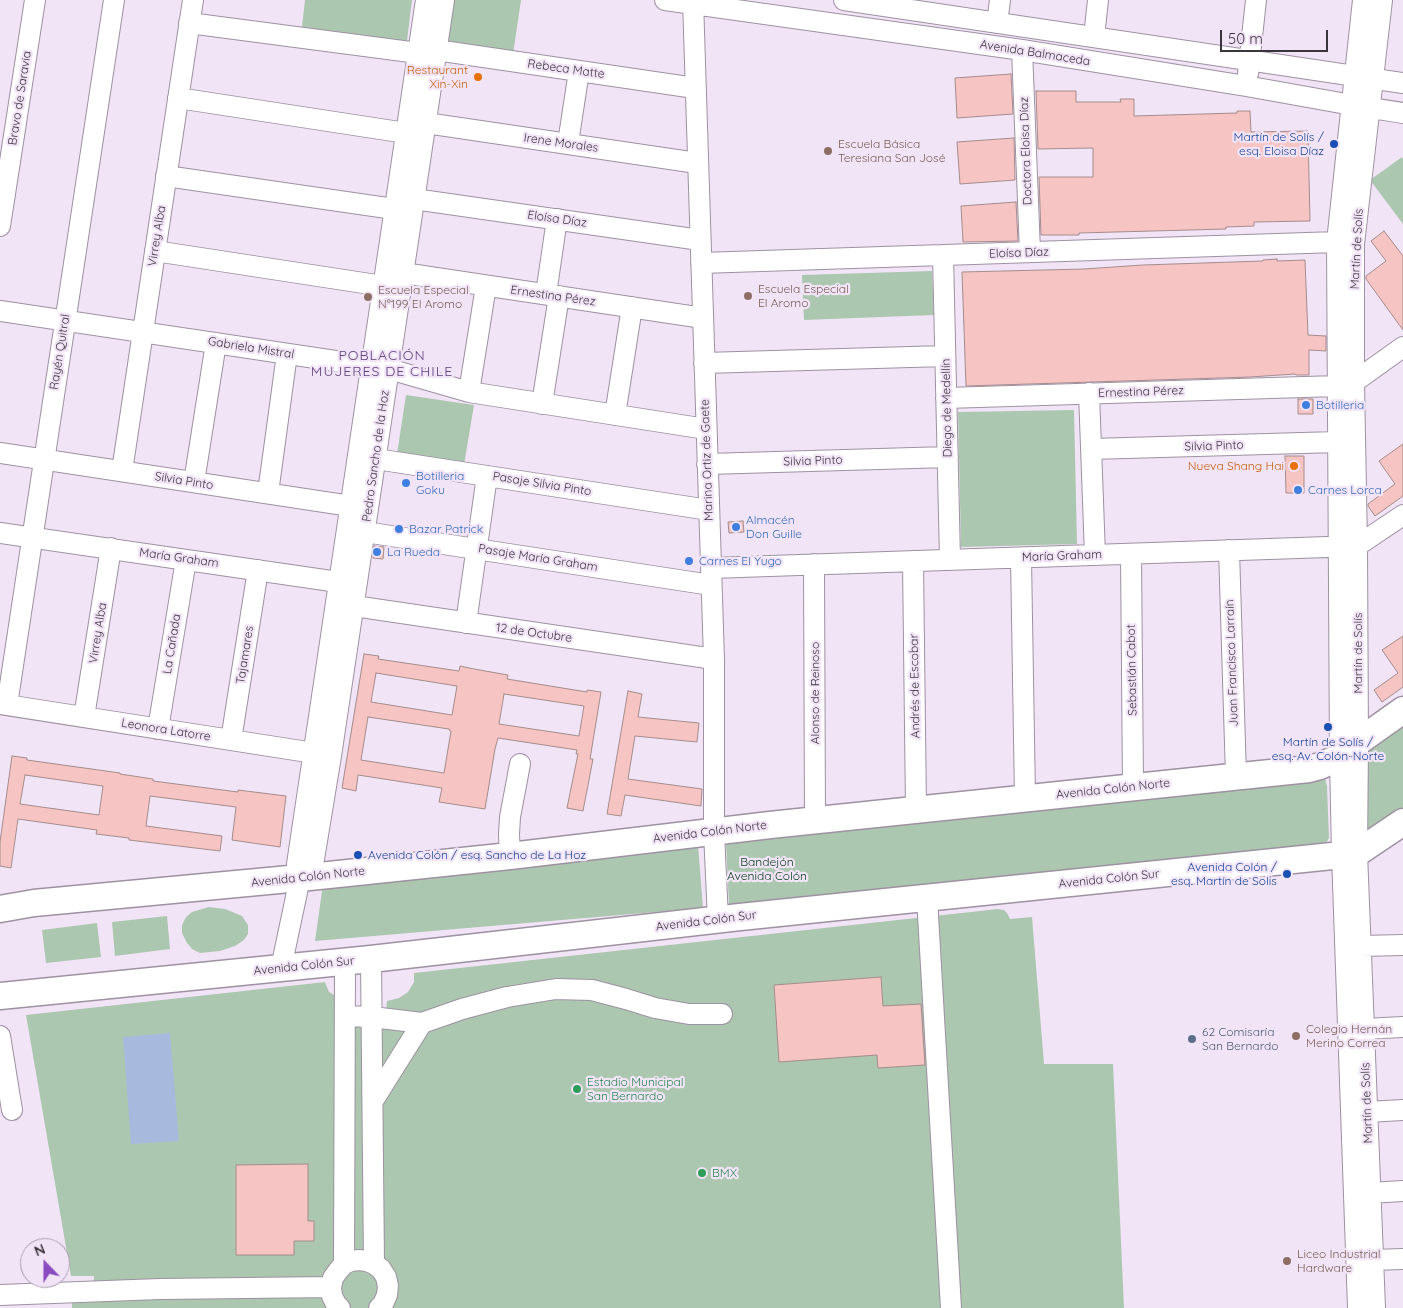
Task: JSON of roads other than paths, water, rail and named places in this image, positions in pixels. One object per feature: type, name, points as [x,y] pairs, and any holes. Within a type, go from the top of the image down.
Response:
[{"type":"main road","name":"Avenida Colón Norte","points":[[0,909],[34,903],[510,856],[714,832],[1309,768],[1320,766],[1349,750],[1403,710]]},
{"type":"main road","name":"Avenida Colón Sur","points":[[0,996],[345,962],[718,920],[1350,854],[1403,822]]},
{"type":"street","name":"Bravo de Saravia","points":[[0,226],[35,0]]},
{"type":"street","name":"Rayén Quitral","points":[[3,704],[32,537],[114,0]]},
{"type":"street","name":"Virrey Alba","points":[[122,471],[193,0]]},
{"type":"street","name":"Pedro Sancho de la Hoz","points":[[280,968],[300,878],[308,871],[314,858],[322,754],[380,368],[403,273],[426,123],[426,0]]},
{"type":"street","name":"Pedro Sancho de la Hoz","points":[[322,754],[354,606],[348,583],[365,532],[359,507],[376,459],[383,286],[406,133],[427,51],[444,0]]},
{"type":"street","name":"Avenida Balmaceda","points":[[665,0],[692,2],[1022,50],[1403,113]]},
{"type":"street","name":"Avenida Balmaceda","points":[[844,0],[899,4],[997,23],[1403,83]]},
{"type":"street","points":[[997,23],[1000,0]]},
{"type":"street","points":[[1094,37],[1098,0]]},
{"type":"street","points":[[1246,86],[1256,0]]},
{"type":"street","name":"Martín de Solís","points":[[1363,0],[1364,77]]},
{"type":"street","name":"Martín de Solís","points":[[1358,1308],[1350,854],[1345,384],[1337,242],[1364,77],[1382,0]]},
{"type":"street","name":"Marina Ortiz de Gaete","points":[[692,2],[714,659],[714,832],[718,920]]},
{"type":"street","name":"Rebeca Matte","points":[[189,23],[427,51],[695,88]]},
{"type":"street","name":"Doctora Eloisa Díaz","points":[[1022,50],[1030,252]]},
{"type":"street","points":[[568,143],[579,71]]},
{"type":"street","points":[[178,98],[406,133]]},
{"type":"street","name":"Martín de Solís","points":[[1348,546],[1337,442],[1345,384],[1360,106]]},
{"type":"street","name":"Irene Morales","points":[[426,123],[697,162]]},
{"type":"street","points":[[166,176],[394,209]]},
{"type":"street","name":"Eloísa Díaz","points":[[414,198],[700,240]]},
{"type":"street","points":[[542,404],[557,219]]},
{"type":"street","name":"Eloísa Díaz","points":[[700,263],[1337,242]]},
{"type":"street","points":[[155,251],[383,286]]},
{"type":"street","name":"Diego de Medellín","points":[[943,255],[950,560]]},
{"type":"street","name":"Ernestina Pérez","points":[[403,273],[702,318]]},
{"type":"street","points":[[469,392],[486,286]]},
{"type":"street","points":[[615,415],[632,307]]},
{"type":"street","name":"Gabriela Mistral","points":[[0,311],[380,368],[469,392],[706,429]]},
{"type":"street","points":[[194,482],[216,343]]},
{"type":"street","points":[[1345,384],[1403,347]]},
{"type":"street","points":[[268,494],[287,354]]},
{"type":"street","points":[[704,363],[945,356]]},
{"type":"street","name":"Ernestina Pérez","points":[[946,398],[1345,384]]},
{"type":"street","points":[[1089,393],[1095,555]]},
{"type":"street","name":"Silvia Pinto","points":[[1091,450],[1337,442]]},
{"type":"street","name":"Silvia Pinto","points":[[0,452],[359,507]]},
{"type":"street","name":"Silvia Pinto","points":[[707,464],[948,457]]},
{"type":"street","name":"Pasaje Silvia Pinto","points":[[376,459],[709,510]]},
{"type":"street","points":[[466,623],[487,476]]},
{"type":"street","points":[[1348,546],[1403,515]]},
{"type":"street","name":"Pasaje María Graham","points":[[365,532],[477,549],[711,576]]},
{"type":"street","name":"María Graham","points":[[0,533],[348,583]]},
{"type":"street","name":"María Graham","points":[[711,576],[814,564],[1348,546]]},
{"type":"street","name":"Virrey Alba","points":[[84,717],[111,548]]},
{"type":"street","name":"Juan Francisco Larraín","points":[[1229,550],[1236,776]]},
{"type":"street","name":"Sebastián Cabot","points":[[1131,554],[1133,787]]},
{"type":"street","points":[[1021,558],[1025,798]]},
{"type":"street","name":"La Cañada","points":[[158,729],[186,560]]},
{"type":"street","name":"Andrés de Escobar","points":[[913,561],[916,810]]},
{"type":"street","name":"Alonso de Reinoso","points":[[814,564],[815,821]]},
{"type":"street","name":"Tajamares","points":[[232,740],[258,570]]},
{"type":"street","name":"12 de Octubre","points":[[354,606],[714,659]]},
{"type":"street","name":"Leonora Latorre","points":[[3,704],[322,754]]},
{"type":"street","points":[[510,856],[510,817],[520,764]]},
{"type":"street","name":"Martín de Solís","points":[[1350,854],[1361,946],[1375,1308]]},
{"type":"street","points":[[927,898],[951,1308]]},
{"type":"street","points":[[1361,946],[1403,944]]},
{"type":"street","points":[[371,959],[374,1264]]},
{"type":"street","points":[[344,1264],[345,962]]},
{"type":"street","points":[[345,1016],[422,1023],[462,1009],[507,997],[556,989],[592,990],[655,1008],[689,1014],[722,1014]]},
{"type":"street","points":[[373,1101],[422,1023]]},
{"type":"street","points":[[1364,1029],[1403,1027]]},
{"type":"street","points":[[0,1036],[12,1110]]},
{"type":"street","points":[[1367,1112],[1403,1110]]},
{"type":"street","points":[[1370,1192],[1403,1191]]},
{"type":"street","points":[[1373,1260],[1403,1259]]},
{"type":"street","points":[[340,1308],[332,1296],[333,1278],[344,1264],[359,1260],[374,1264],[386,1277],[387,1295],[379,1308]]},
{"type":"street","points":[[0,1296],[160,1289],[331,1287]]},
{"type":"water","points":[[170,1033],[179,1141],[131,1144],[123,1037]]},
{"type":"place","name":"Restaurant Xin-Xin","points":[[478,77]]},
{"type":"place","name":"Martín de Solís / esq. Eloisa Díaz","points":[[1334,144]]},
{"type":"place","name":"Escuela Básica Teresiana San José","points":[[828,151]]},
{"type":"place","name":"Escuela Especial El Aromo","points":[[748,296]]},
{"type":"place","name":"Escuela Especial N°199 El Aromo","points":[[368,297]]},
{"type":"place","name":"Botilleria","points":[[1306,405]]},
{"type":"place","name":"Nueva Shang Hai","points":[[1294,466]]},
{"type":"place","name":"Botilleria Goku","points":[[406,483]]},
{"type":"place","name":"Carnes Lorca","points":[[1298,490]]},
{"type":"place","name":"Almacén Don Guille","points":[[736,527]]},
{"type":"place","name":"Bazar Patrick","points":[[399,529]]},
{"type":"place","name":"La Rueda","points":[[377,552]]},
{"type":"place","name":"Carnes El Yugo","points":[[689,561]]},
{"type":"place","name":"Martín de Solís / esq. Av. Colón-Norte","points":[[1328,727]]},
{"type":"place","name":"Avenida Colón / esq. Sancho de La Hoz","points":[[358,855]]},
{"type":"place","name":"Avenida Colón / esq. Martín de Solis","points":[[1287,874]]},
{"type":"place","name":"Colegio Hernán Merino Correa","points":[[1296,1036]]},
{"type":"place","name":"62 Comisaría San Bernardo","points":[[1192,1039]]},
{"type":"place","name":"Estadio Municipal San Bernardo","points":[[577,1089]]},
{"type":"place","name":"BMX","points":[[702,1173]]},
{"type":"place","name":"Liceo Industrial Hardware","points":[[1287,1261]]},
{"type":"district","name":"POBLACIÓN MUJERES DE CHILE","points":[[382,364]]},
{"type":"park label","name":"Bandejón Avenida Colón","points":[[767,869]]}]
